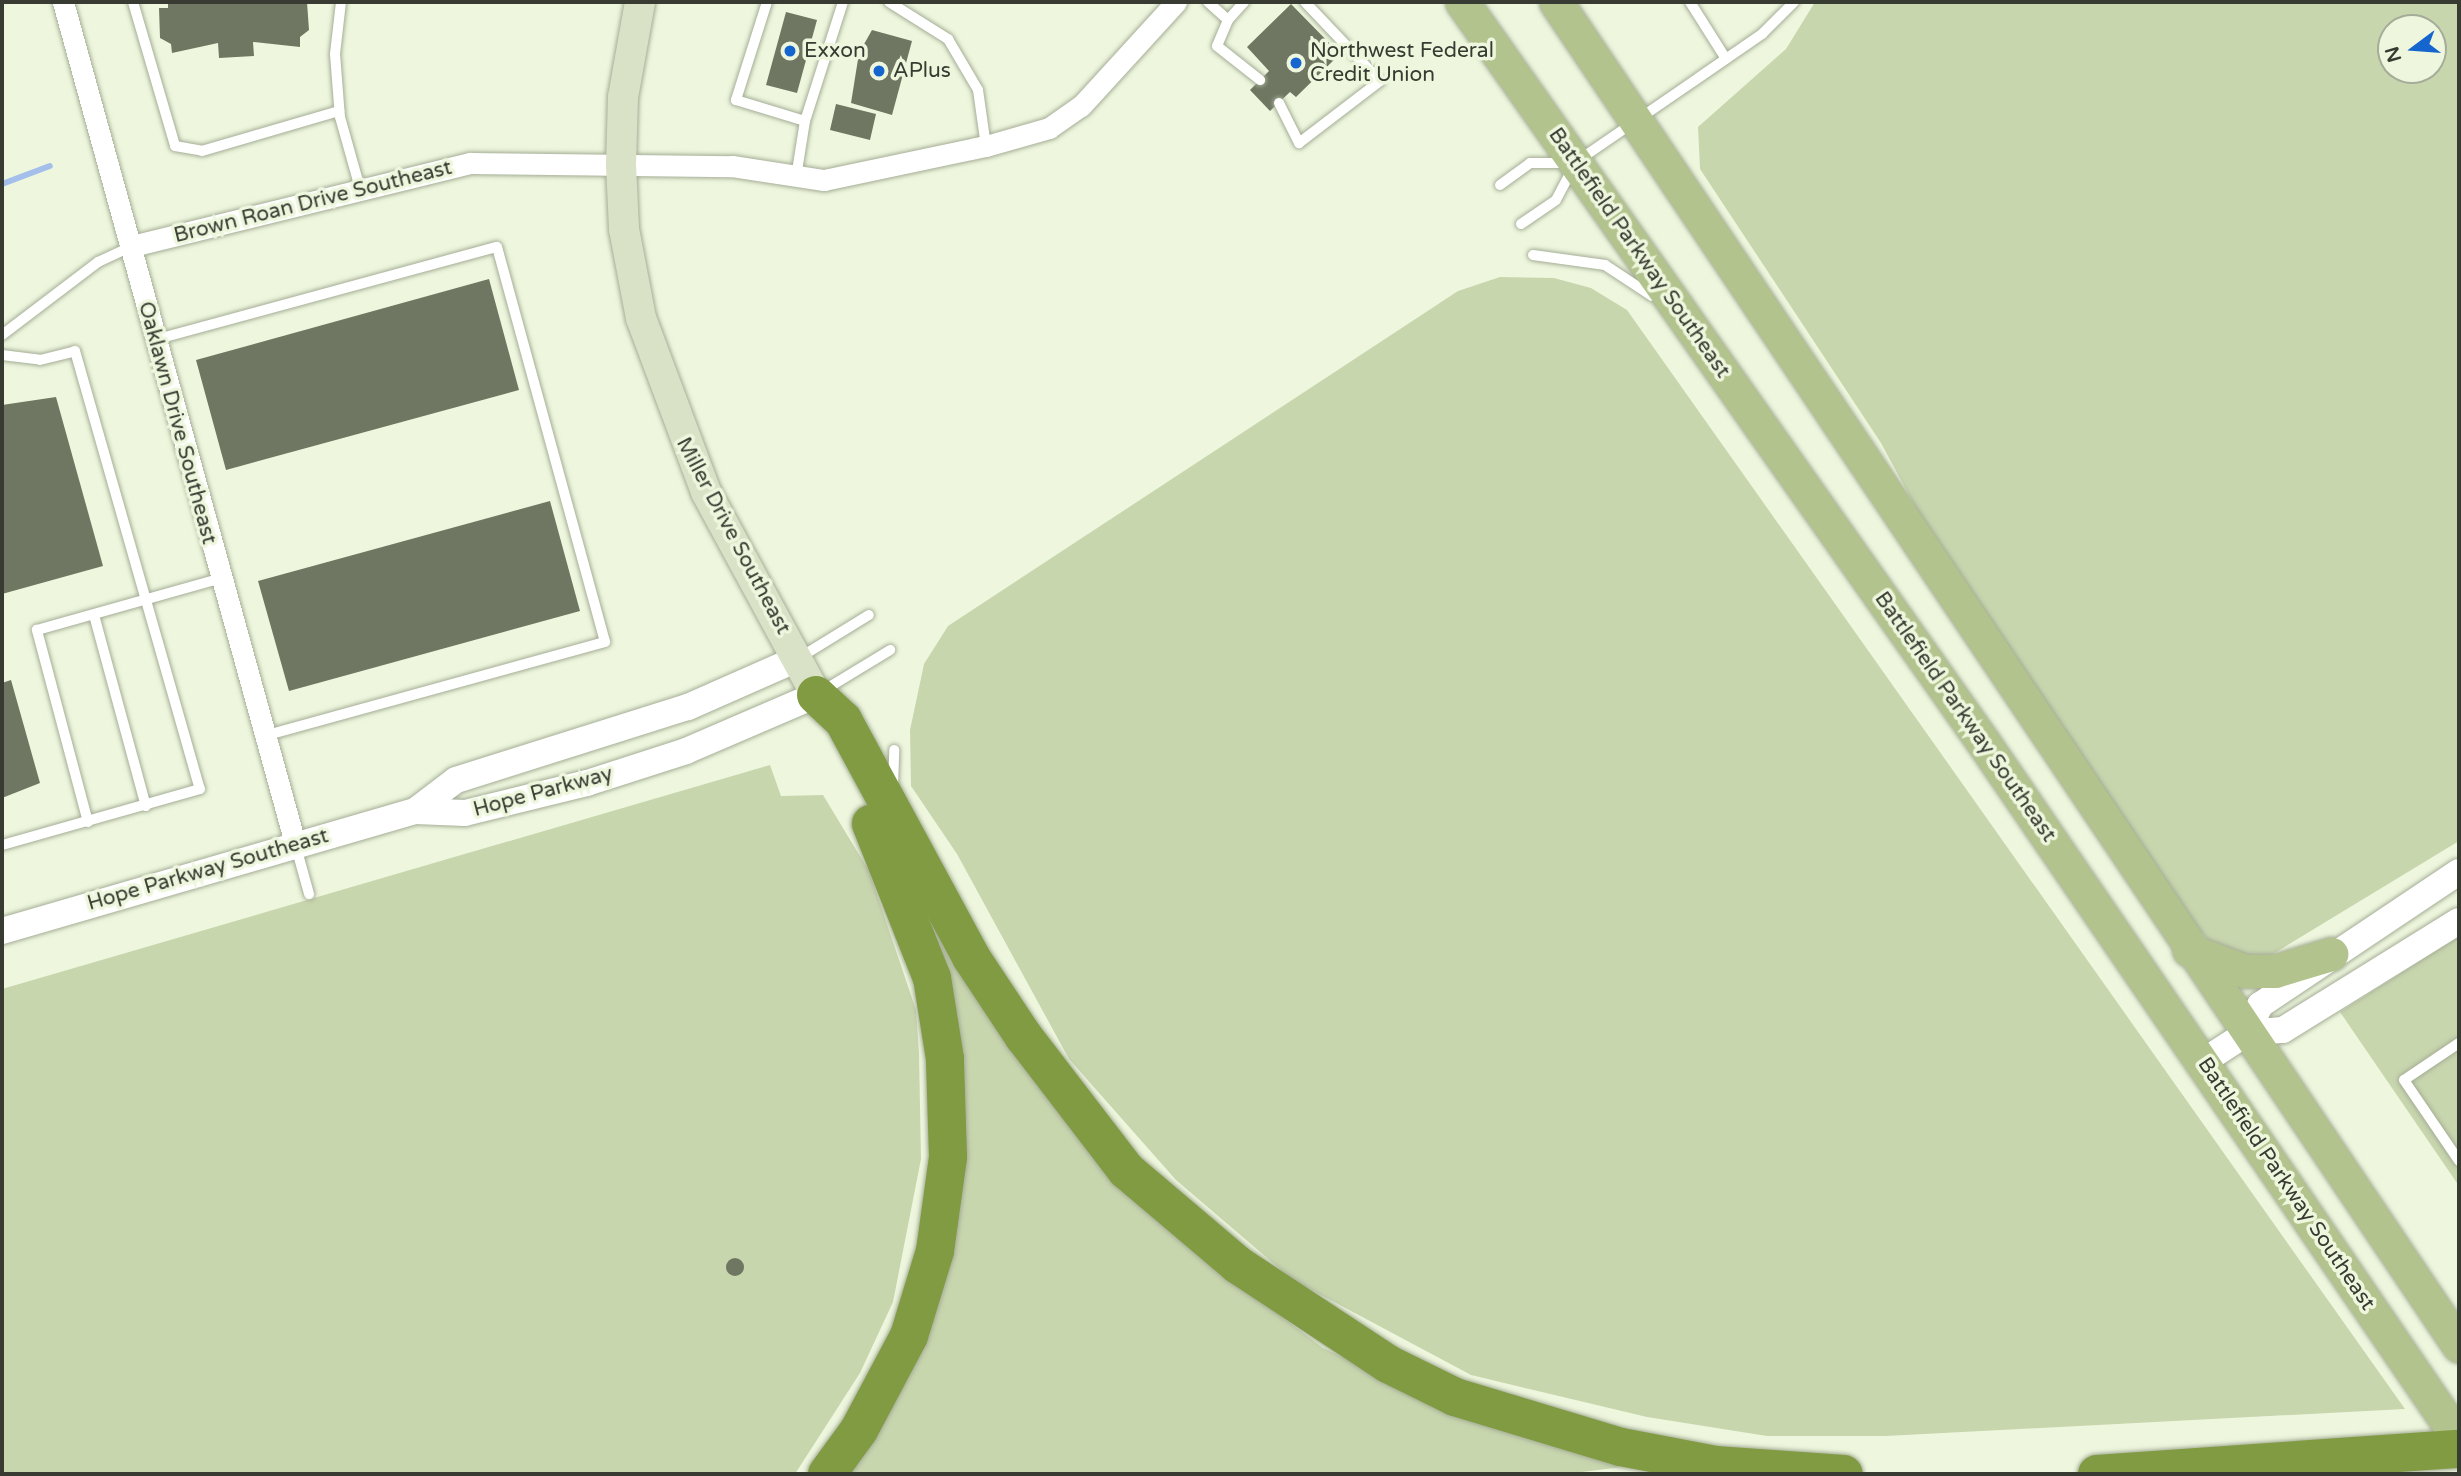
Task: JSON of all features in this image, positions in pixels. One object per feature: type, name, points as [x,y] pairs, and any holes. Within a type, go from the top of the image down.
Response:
[{"type":"highway","points":[[816,695],[843,720],[971,957],[1126,1170],[1304,1312],[1455,1398],[1529,1422],[1716,1465],[1844,1474]]},
{"type":"highway","points":[[816,695],[823,733],[889,860],[932,978],[945,1059],[948,1157],[935,1251],[909,1336],[859,1430],[827,1474]]},
{"type":"highway","points":[[2097,1474],[2459,1449]]},
{"type":"main road","name":"Miller Drive Southeast","points":[[640,2],[623,97],[621,165],[631,271],[668,405],[706,492],[816,695]]},
{"type":"main road","name":"Battlefield Parkway Southeast","points":[[1462,2],[2204,1061],[2459,1439]]},
{"type":"main road","points":[[1556,2],[2189,950],[2459,1346]]},
{"type":"main road","points":[[2189,950],[2245,971],[2275,971],[2330,954]]},
{"type":"street","name":"Oaklawn Drive Southeast","points":[[63,2],[132,246],[154,340],[218,579],[295,843]]},
{"type":"street","name":"Brown Roan Drive Southeast","points":[[132,246],[470,163],[732,166],[824,180],[986,146],[1049,128],[1081,106],[1175,2]]},
{"type":"street","name":"Hope Parkway","points":[[415,811],[456,780],[688,707],[797,659]]},
{"type":"street","name":"Hope Parkway","points":[[415,811],[465,813],[587,783],[698,746],[816,695]]},
{"type":"street","name":"Hope Parkway Southeast","points":[[2,931],[295,843],[415,811]]},
{"type":"street","points":[[2247,1033],[2260,1005],[2330,954],[2459,872]]},
{"type":"street","points":[[2204,1061],[2247,1033],[2283,1030],[2459,921]]},
{"type":"lane","points":[[133,2],[175,146],[202,151],[339,111]]},
{"type":"lane","points":[[341,2],[335,54],[339,111],[360,188]]},
{"type":"lane","points":[[767,2],[736,100],[805,121]]},
{"type":"lane","points":[[796,177],[805,121],[843,2]]},
{"type":"lane","points":[[889,2],[948,39],[978,90],[986,146]]},
{"type":"lane","points":[[1208,2],[1228,20]]},
{"type":"lane","points":[[1244,2],[1228,20],[1217,46],[1260,80]]},
{"type":"lane","points":[[1279,103],[1299,143],[1380,81],[1305,2]]},
{"type":"lane","points":[[1690,2],[1726,59]]},
{"type":"lane","points":[[1521,224],[1556,200],[1576,163],[1726,59],[1794,2]]},
{"type":"lane","points":[[1500,185],[1530,163],[1576,163]]},
{"type":"lane","points":[[2,335],[98,261],[132,246]]},
{"type":"lane","points":[[154,340],[497,247],[606,642],[263,736]]},
{"type":"lane","points":[[1533,255],[1586,259],[1625,275],[1711,357]]},
{"type":"lane","points":[[2,355],[40,360],[75,351],[200,789],[2,845]]},
{"type":"lane","points":[[88,822],[37,630],[218,579]]},
{"type":"lane","points":[[94,615],[146,806]]},
{"type":"lane","name":"Hope Parkway","points":[[797,659],[869,615]]},
{"type":"lane","name":"Hope Parkway","points":[[816,695],[890,650]]},
{"type":"lane","points":[[894,750],[899,824]]},
{"type":"lane","points":[[295,843],[309,894]]},
{"type":"lane","points":[[2459,1043],[2404,1080],[2459,1161]]},
{"type":"green space","points":[[1815,2],[2459,2],[2459,841],[2273,954],[2255,958],[2210,942],[2162,886],[1951,573],[1881,443],[1700,169],[1698,127],[1786,49]]},
{"type":"green space","points":[[1500,277],[1554,278],[1591,288],[1627,310],[2405,1409],[1886,1436],[1767,1436],[1647,1417],[1471,1375],[1293,1280],[1176,1180],[1069,1059],[957,854],[911,786],[910,730],[924,664],[948,626],[1458,291]]},
{"type":"green space","points":[[770,765],[781,796],[823,795],[869,871],[916,1010],[919,1053],[921,1159],[893,1302],[860,1373],[795,1474],[2,1474],[2,989]]},
{"type":"green space","points":[[937,929],[1208,1261],[1323,1348],[1476,1418],[1622,1467],[1566,1474],[844,1474],[904,1371],[964,1061]]},
{"type":"green space","points":[[2459,936],[2459,1186],[2340,1012]]},
{"type":"building","points":[[168,2],[307,2],[309,30],[300,37],[300,47],[253,42],[254,56],[219,58],[218,43],[172,53],[171,44],[160,38],[159,8],[168,8]]},
{"type":"building","name":"Northwest Federal Credit Union","points":[[1291,4],[1340,54],[1296,97],[1290,92],[1270,111],[1250,90],[1269,71],[1247,47]]},
{"type":"building","points":[[786,12],[817,20],[797,93],[766,85]]},
{"type":"building","name":"APlus","points":[[872,30],[912,41],[892,115],[851,103],[859,53]]},
{"type":"building","points":[[836,104],[876,114],[870,140],[830,130]]},
{"type":"building","points":[[489,279],[519,390],[226,470],[196,360]]},
{"type":"building","points":[[56,397],[103,566],[2,594],[2,405]]},
{"type":"building","points":[[550,501],[580,611],[289,691],[258,581]]},
{"type":"building","points":[[11,680],[40,783],[2,798],[2,683]]},
{"type":"building","points":[[731,1258],[739,1258],[744,1267],[742,1274],[731,1276],[726,1271],[726,1263]]},
{"type":"waterway","points":[[2,184],[50,166]]},
{"type":"place","name":"Exxon","points":[[790,51]]},
{"type":"place","name":"Northwest Federal Credit Union","points":[[1296,63]]},
{"type":"place","name":"APlus","points":[[879,71]]}]
